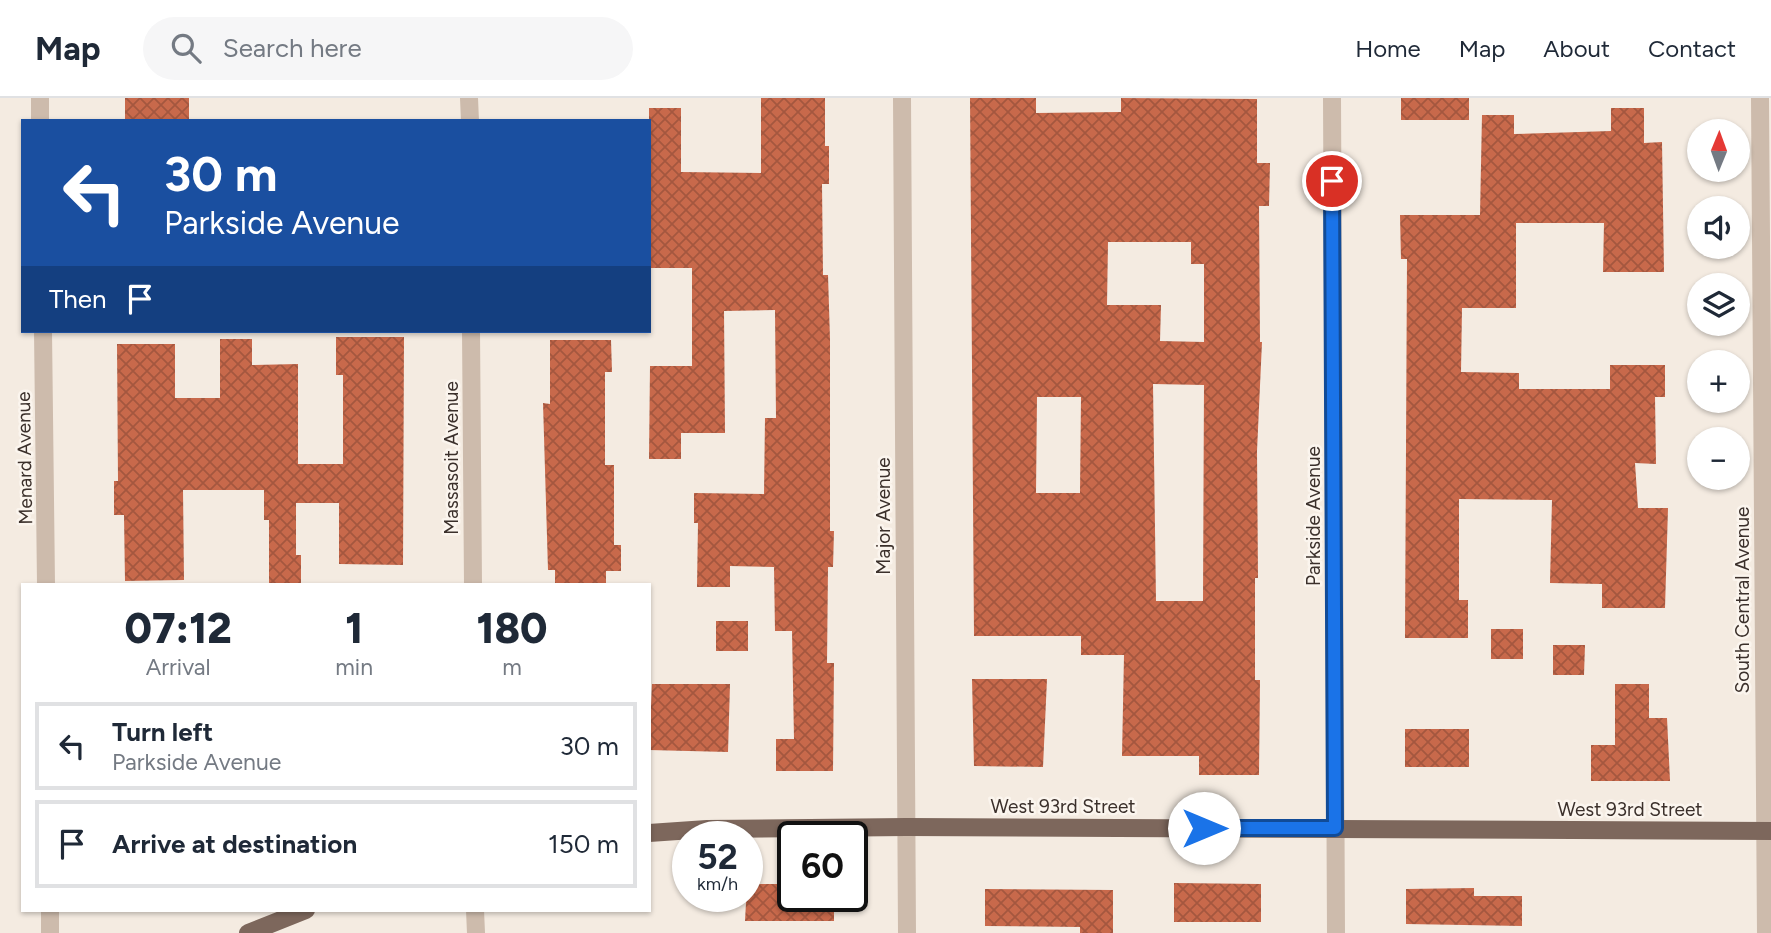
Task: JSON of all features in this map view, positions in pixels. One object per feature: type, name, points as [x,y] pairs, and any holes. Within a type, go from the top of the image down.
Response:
[{"type":"main road","name":"West 93rd Street","points":[[651,833],[707,829],[906,827],[1768,831]]},
{"type":"main road","points":[[248,933],[301,912]]},
{"type":"street","points":[[40,98],[40,119]]},
{"type":"street","points":[[470,98],[470,119]]},
{"type":"street","name":"Major Avenue","points":[[902,98],[907,933]]},
{"type":"street","name":"Parkside Avenue","points":[[1332,98],[1335,933]]},
{"type":"street","name":"South Central Avenue","points":[[1760,98],[1768,831],[1766,933]]},
{"type":"street","name":"Menard Avenue","points":[[43,333],[46,583]]},
{"type":"street","name":"Massasoit Avenue","points":[[471,333],[473,583]]},
{"type":"street","points":[[50,912],[50,933]]},
{"type":"street","points":[[475,912],[476,933]]},
{"type":"building","points":[[125,98],[189,98],[189,119],[125,119]]},
{"type":"building","points":[[761,98],[825,98],[825,146],[829,146],[829,184],[822,184],[823,275],[828,275],[830,531],[834,531],[833,567],[828,567],[827,663],[834,663],[833,771],[776,771],[776,739],[794,739],[792,631],[775,631],[774,567],[730,566],[730,587],[697,587],[698,523],[694,523],[694,493],[764,494],[765,418],[776,418],[775,310],[724,311],[725,433],[681,433],[681,459],[649,459],[650,366],[692,366],[692,268],[651,268],[649,108],[681,108],[681,172],[761,173]]},
{"type":"building","points":[[970,98],[1036,98],[1036,113],[1121,112],[1121,98],[1257,99],[1257,163],[1270,163],[1269,206],[1259,206],[1262,342],[1257,451],[1258,578],[1255,578],[1255,680],[1260,680],[1259,775],[1199,775],[1199,756],[1122,756],[1124,655],[1081,655],[1081,636],[974,636]],"holes":[[[1108,242],[1191,242],[1191,264],[1204,264],[1204,342],[1160,341],[1161,305],[1107,305]],[[1153,384],[1204,385],[1203,601],[1156,601]],[[1037,397],[1081,397],[1080,493],[1036,493]]]},
{"type":"building","points":[[1401,98],[1469,98],[1469,120],[1401,120]]},
{"type":"building","points":[[1611,108],[1644,108],[1644,143],[1662,142],[1664,272],[1603,272],[1604,223],[1516,223],[1516,308],[1462,308],[1461,372],[1519,373],[1519,389],[1610,389],[1610,365],[1665,365],[1665,397],[1655,397],[1656,464],[1635,463],[1638,508],[1668,508],[1665,608],[1602,608],[1602,584],[1550,583],[1552,500],[1459,499],[1459,600],[1468,600],[1468,638],[1405,638],[1407,259],[1401,259],[1400,215],[1480,215],[1482,115],[1514,115],[1514,134],[1611,131]]},
{"type":"building","points":[[336,337],[404,337],[403,565],[339,564],[339,503],[296,503],[296,555],[301,555],[301,583],[269,583],[269,520],[264,520],[264,490],[183,490],[184,580],[125,581],[124,515],[114,515],[114,481],[118,481],[117,344],[175,344],[175,398],[220,398],[220,339],[252,339],[252,365],[298,364],[298,464],[343,464],[343,375],[336,375]]},
{"type":"building","points":[[550,340],[611,340],[612,372],[605,372],[605,465],[614,465],[614,545],[621,545],[621,571],[606,571],[606,583],[555,583],[555,570],[548,570],[543,403],[550,404]]},
{"type":"building","points":[[716,621],[748,621],[748,651],[716,651]]},
{"type":"building","points":[[1491,629],[1523,629],[1523,659],[1491,659]]},
{"type":"building","points":[[1553,645],[1585,645],[1584,675],[1553,675]]},
{"type":"building","points":[[972,679],[1047,679],[1043,767],[974,766]]},
{"type":"building","points":[[652,684],[730,684],[728,752],[651,750]]},
{"type":"building","points":[[1615,684],[1649,684],[1649,718],[1667,718],[1670,781],[1591,781],[1591,745],[1615,745]]},
{"type":"building","points":[[1405,729],[1469,729],[1469,767],[1405,767]]},
{"type":"building","points":[[1174,883],[1261,884],[1261,922],[1174,922]]},
{"type":"building","points":[[763,884],[777,884],[777,912],[834,912],[834,921],[745,921],[745,912],[763,912]]},
{"type":"building","points":[[1474,888],[1474,896],[1522,896],[1522,926],[1406,924],[1406,889]]},
{"type":"building","points":[[985,889],[1113,890],[1113,933],[1080,933],[1080,927],[985,926]]},
{"type":"route","points":[[1204,828],[1335,828],[1332,181]]}]
